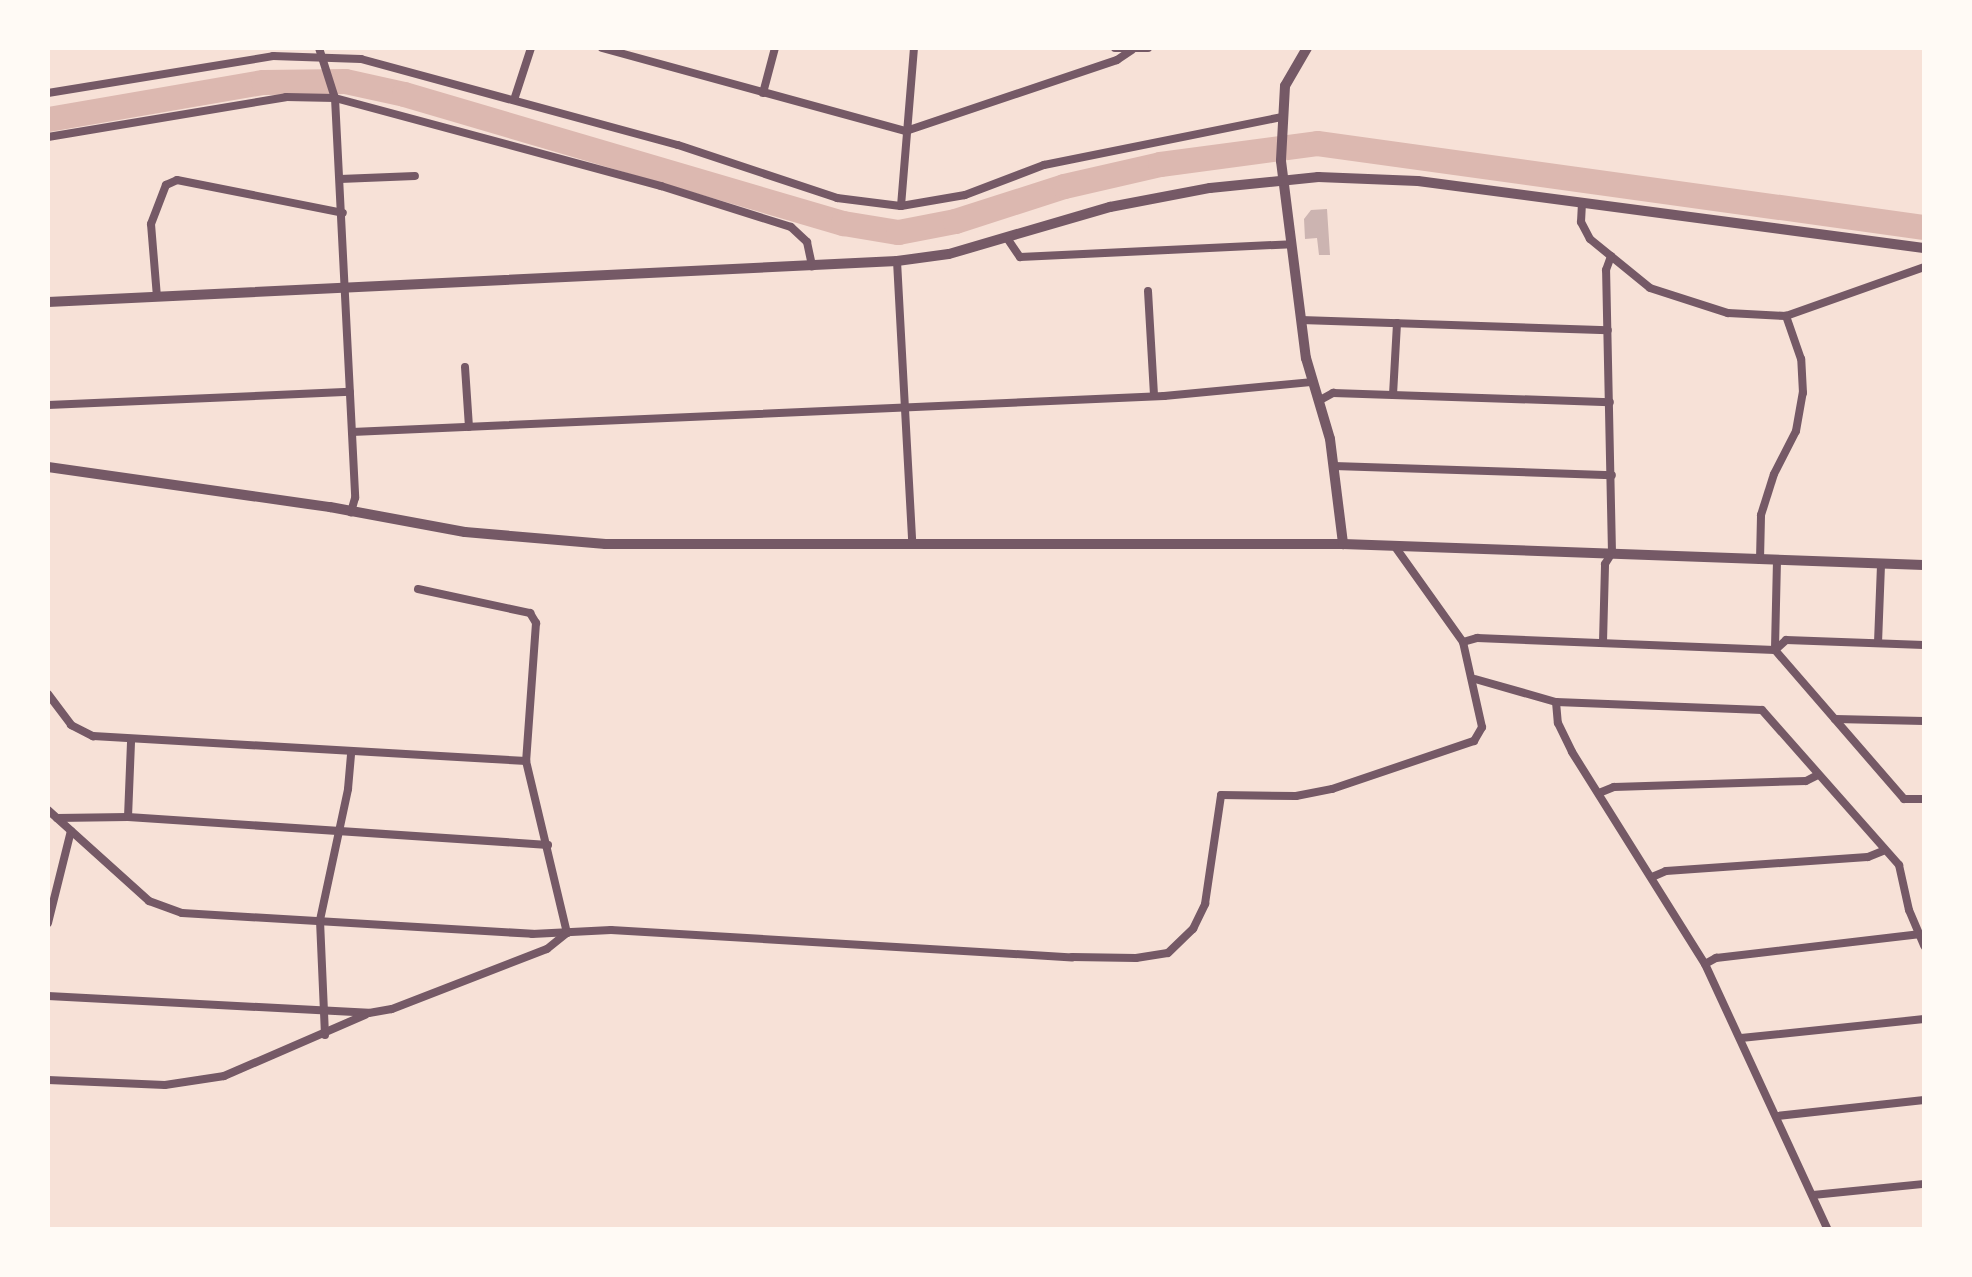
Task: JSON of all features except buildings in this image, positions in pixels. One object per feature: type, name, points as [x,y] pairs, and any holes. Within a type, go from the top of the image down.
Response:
[{"type":"street","points":[[514,100],[531,48]]},
{"type":"street","points":[[602,48],[906,130],[1116,60],[1132,50]]},
{"type":"street","points":[[763,93],[775,48]]},
{"type":"street","points":[[901,206],[914,48]]},
{"type":"street","points":[[1115,48],[1148,48]]},
{"type":"street","points":[[1307,48],[1285,86],[1281,161],[1300,320],[1313,382],[1322,398],[1343,544]]},
{"type":"street","points":[[48,93],[273,56],[320,56],[408,68],[678,145],[836,198],[901,206],[965,195],[1044,165],[1281,117]]},
{"type":"street","points":[[320,56],[333,94],[343,212],[352,432],[351,512]]},
{"type":"street","points":[[48,136],[224,105],[333,94],[661,186],[791,228],[807,242],[812,266]]},
{"type":"street","points":[[340,179],[415,176]]},
{"type":"street","points":[[48,302],[897,261],[1006,238],[1110,207],[1283,179],[1379,178],[1924,248]]},
{"type":"street","points":[[156,296],[151,224],[166,185],[177,180],[343,212]]},
{"type":"street","points":[[1582,203],[1582,222],[1590,238],[1650,288],[1728,314],[1786,316],[1924,267]]},
{"type":"street","points":[[1006,238],[1020,257],[1292,244]]},
{"type":"street","points":[[1604,642],[1605,564],[1612,554],[1606,270],[1611,256]]},
{"type":"street","points":[[897,261],[912,542]]},
{"type":"street","points":[[1148,291],[1154,396]]},
{"type":"street","points":[[1760,560],[1761,516],[1774,474],[1796,431],[1803,393],[1801,360],[1786,316]]},
{"type":"street","points":[[1300,320],[1608,330]]},
{"type":"street","points":[[1394,395],[1397,323]]},
{"type":"street","points":[[465,368],[469,426]]},
{"type":"street","points":[[352,432],[1154,396],[1313,382]]},
{"type":"street","points":[[48,405],[350,392]]},
{"type":"street","points":[[1322,398],[1333,393],[1610,402]]},
{"type":"street","points":[[1334,466],[1612,475]]},
{"type":"street","points":[[48,467],[465,532],[605,544],[1343,544],[1924,566]]},
{"type":"street","points":[[48,810],[149,901],[182,913],[567,933],[611,930],[1072,957],[1136,958],[1168,953],[1193,929],[1205,904],[1221,796],[1296,796],[1332,789],[1474,741],[1482,727],[1475,679],[1463,642],[1396,548]]},
{"type":"street","points":[[1777,560],[1775,650],[1904,799],[1924,799]]},
{"type":"street","points":[[1878,644],[1881,564]]},
{"type":"street","points":[[418,588],[530,613],[536,623],[526,760],[567,933]]},
{"type":"street","points":[[1463,642],[1604,642],[1775,650],[1786,640],[1924,645]]},
{"type":"street","points":[[1475,679],[1556,702],[1762,710],[1899,864],[1924,946]]},
{"type":"street","points":[[48,694],[71,724],[93,736],[526,760]]},
{"type":"street","points":[[1556,702],[1558,723],[1705,964],[1828,1230]]},
{"type":"street","points":[[1835,719],[1924,721]]},
{"type":"street","points":[[128,817],[131,741]]},
{"type":"street","points":[[326,1035],[320,920],[350,752]]},
{"type":"street","points":[[1599,793],[1614,786],[1806,781],[1818,775]]},
{"type":"street","points":[[57,818],[128,817],[548,845]]},
{"type":"street","points":[[48,923],[71,830]]},
{"type":"street","points":[[1652,876],[1666,871],[1868,858],[1885,850]]},
{"type":"street","points":[[48,996],[369,1013],[392,1010],[547,949],[567,933]]},
{"type":"street","points":[[1705,964],[1716,958],[1919,934]]},
{"type":"street","points":[[48,1080],[151,1085],[224,1076],[326,1035],[369,1013]]},
{"type":"street","points":[[1741,1038],[1924,1019]]},
{"type":"street","points":[[1777,1116],[1924,1100]]},
{"type":"street","points":[[1814,1196],[1924,1184]]},
{"type":"waterway","points":[[48,119],[263,82],[345,81],[404,94],[843,223],[898,232],[955,221],[1064,186],[1160,164],[1317,143],[1924,227]]}]
